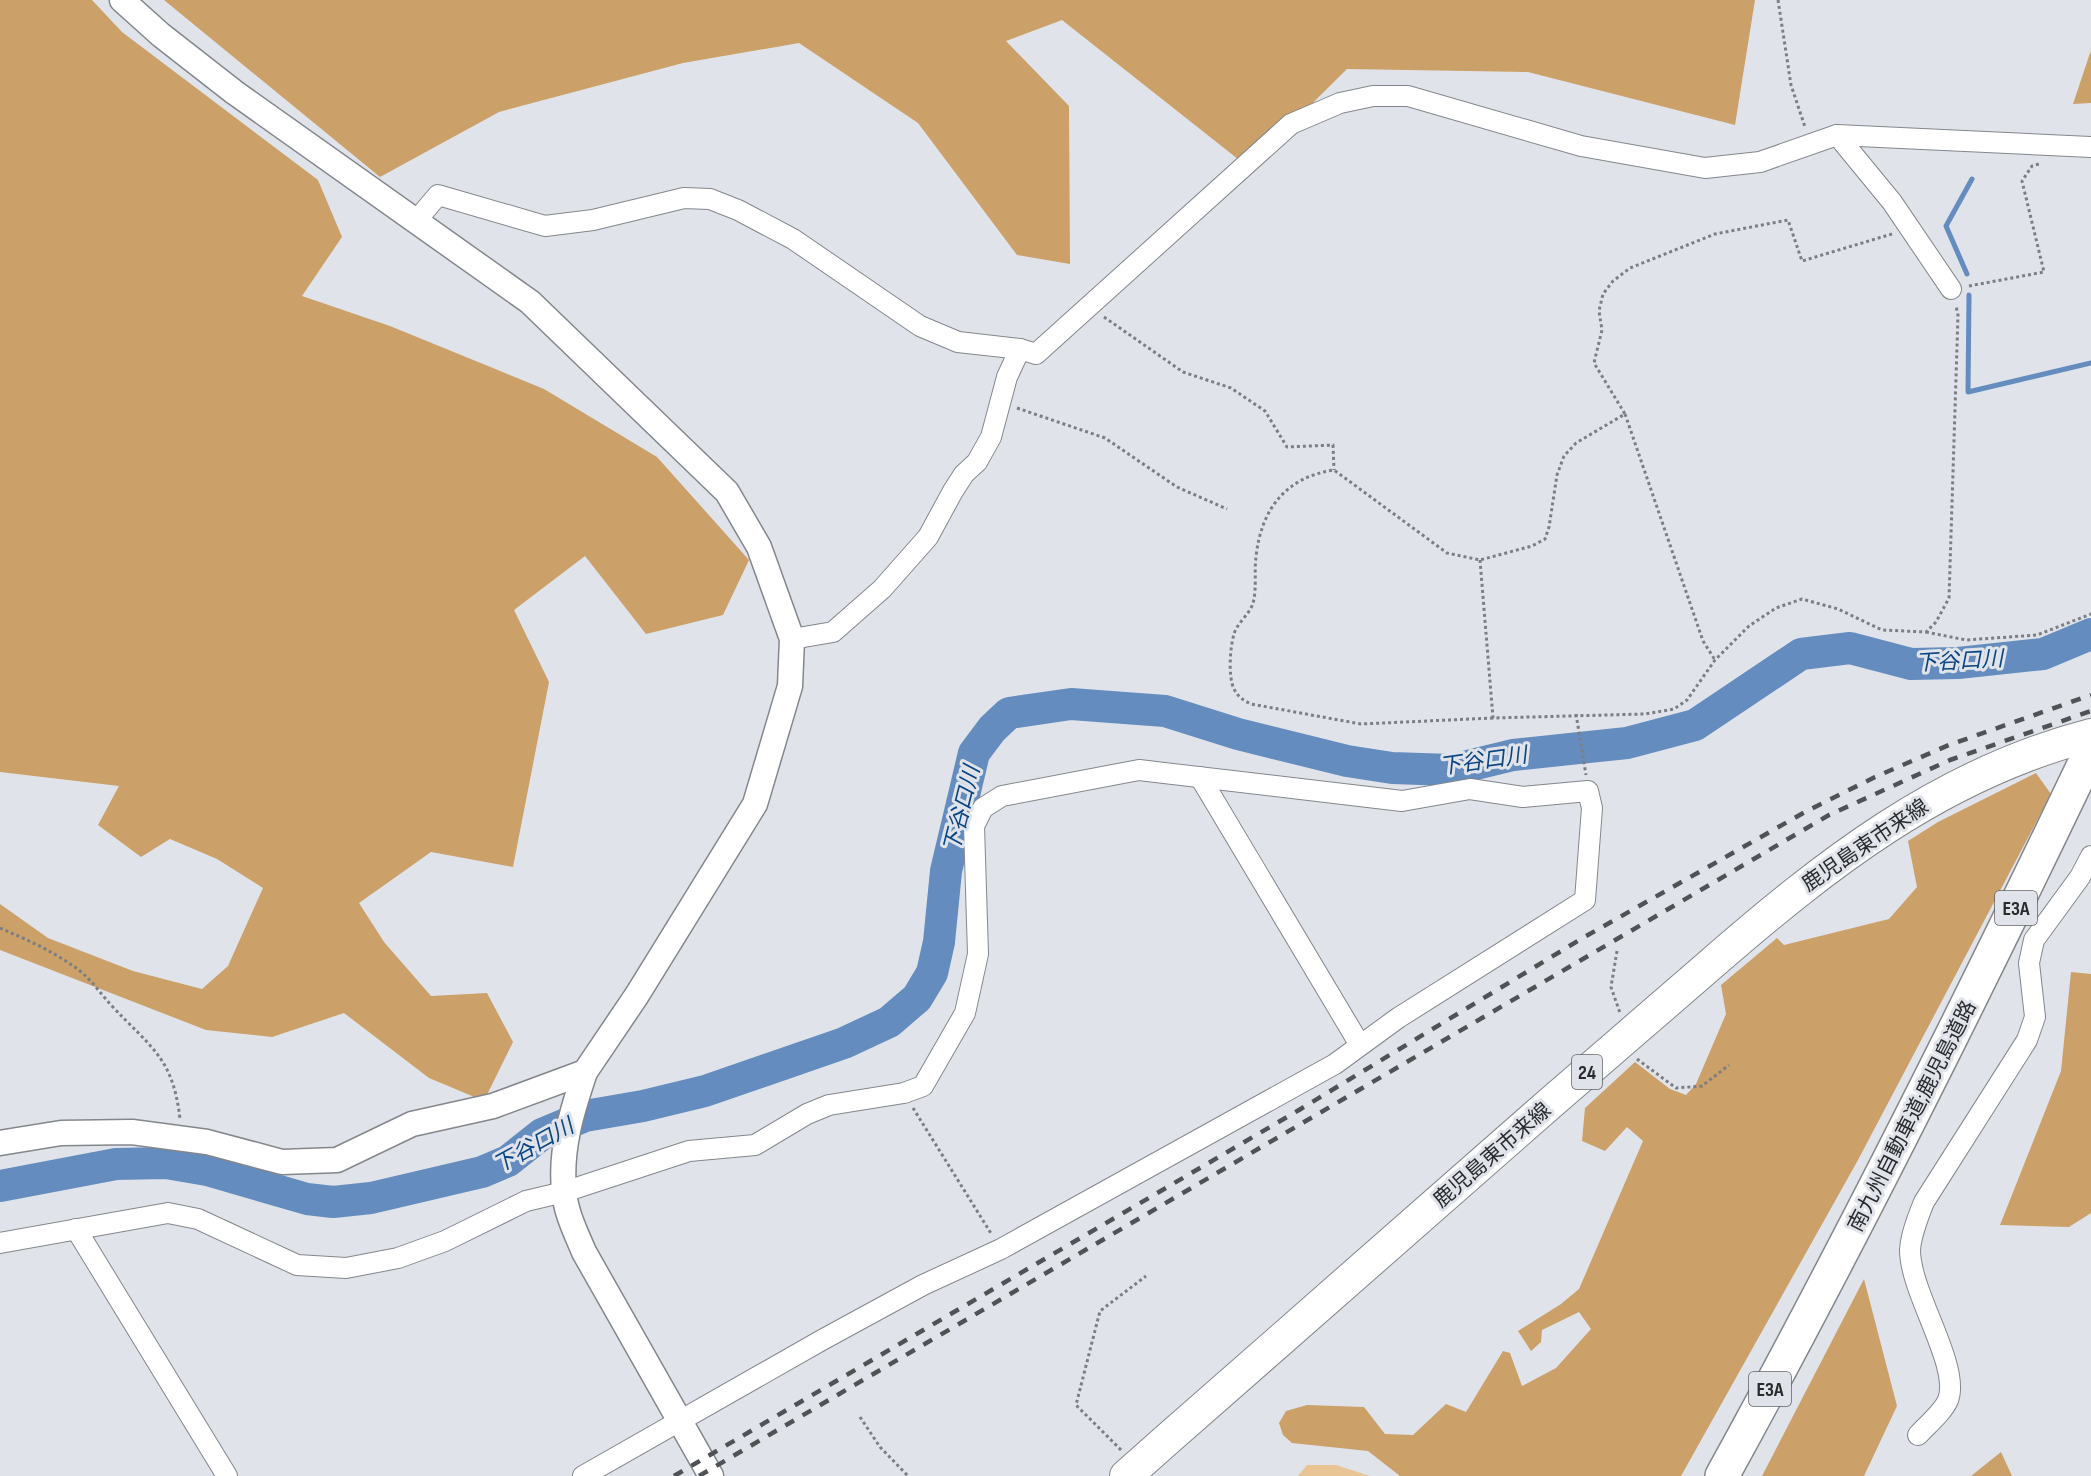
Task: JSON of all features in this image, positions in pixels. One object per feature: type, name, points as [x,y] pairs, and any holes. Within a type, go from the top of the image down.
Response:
[{"type":"highway","name":"南九州自動車道;鹿児島道路","points":[[1722,1476],[1817,1302],[1939,1064],[2091,750]]},
{"type":"highway","points":[[1708,1476],[1735,1428],[1817,1302]]},
{"type":"highway","points":[[1736,1476],[1817,1302]]},
{"type":"main road","name":"鹿児島東市来線","points":[[1131,1471],[1770,913],[1888,824],[1955,786],[2064,742],[2091,735]]},
{"type":"street","points":[[122,0],[161,35],[234,92],[530,302],[727,492],[759,547],[792,639],[790,686],[755,804],[637,995],[585,1072],[567,1128],[564,1192],[584,1252],[711,1476]]},
{"type":"street","points":[[416,221],[438,195],[545,226],[593,220],[684,198],[710,199],[738,210],[793,239],[920,326],[958,342],[1020,348],[1036,354],[1291,123],[1340,103],[1373,96],[1408,96],[1581,146],[1705,168],[1760,162],[1837,135],[2091,147]]},
{"type":"street","points":[[1837,135],[1892,202],[1950,289]]},
{"type":"street","points":[[792,639],[833,632],[882,589],[928,537],[952,491],[963,474],[977,462],[991,437],[1007,377],[1020,348]]},
{"type":"street","points":[[0,1243],[168,1213],[198,1219],[297,1265],[346,1268],[398,1258],[445,1241],[526,1201],[564,1192],[689,1150],[755,1145],[807,1114],[829,1105],[904,1093],[922,1086],[965,1013],[978,954],[974,826],[983,808],[1002,796],[1139,770],[1402,801],[1470,789],[1523,797],[1588,791],[1592,808],[1585,900],[1398,1018],[1335,1064],[1001,1249],[923,1285],[583,1476]]},
{"type":"street","points":[[1200,777],[1360,1045]]},
{"type":"street","points":[[1918,1435],[1948,1401],[1950,1378],[1913,1276],[1910,1250],[1914,1227],[1924,1202],[2027,1040],[2035,1017],[2029,963],[2034,940],[2080,877],[2091,856]]},
{"type":"street","points":[[0,1143],[61,1132],[132,1132],[207,1142],[282,1162],[338,1160],[412,1124],[493,1106],[585,1072]]},
{"type":"street","points":[[76,1229],[226,1476]]},
{"type":"path","points":[[1778,0],[1791,85],[1811,146]]},
{"type":"path","points":[[1926,632],[1936,622],[1949,598],[1958,315],[1950,289],[2044,272],[2022,181],[2032,166],[2043,163]]},
{"type":"path","points":[[1715,660],[1703,641],[1625,414],[1594,363],[1602,330],[1599,311],[1603,294],[1612,281],[1630,268],[1715,234],[1788,220],[1802,261],[1908,229]]},
{"type":"path","points":[[1090,307],[1183,372],[1231,388],[1265,411],[1287,447],[1333,445],[1334,470]]},
{"type":"path","points":[[1002,402],[1105,438],[1177,487],[1227,509]]},
{"type":"path","points":[[1625,414],[1576,442],[1564,456],[1557,475],[1550,527],[1545,539],[1532,546],[1480,560],[1447,553],[1334,470],[1318,472],[1299,480],[1282,492],[1267,514],[1258,539],[1253,603],[1234,634],[1233,687],[1240,697],[1251,704],[1361,724],[1576,714],[1645,714],[1674,709],[1687,700],[1715,660],[1749,626],[1776,608],[1802,599],[1838,609],[1882,630],[1926,632],[1966,640],[2037,635],[2091,614]]},
{"type":"path","points":[[1480,560],[1492,718]]},
{"type":"path","points":[[1576,714],[1588,791]]},
{"type":"path","points":[[0,928],[38,945],[76,967],[150,1045],[166,1065],[177,1089],[182,1139]]},
{"type":"path","points":[[1617,951],[1611,987],[1629,1053],[1676,1088],[1702,1086],[1729,1065]]},
{"type":"path","points":[[904,1093],[1001,1249]]},
{"type":"path","points":[[1131,1471],[1076,1405],[1100,1311],[1146,1276]]},
{"type":"path","points":[[861,1417],[880,1447],[908,1476]]},
{"type":"shaded area","points":[[0,0],[92,0],[122,32],[318,180],[342,237],[302,296],[390,326],[544,389],[657,457],[749,560],[723,615],[646,634],[585,556],[514,610],[549,682],[513,867],[431,852],[359,903],[384,942],[431,996],[487,993],[513,1042],[484,1101],[429,1078],[344,1013],[272,1037],[206,1030],[0,950],[0,904],[48,938],[133,971],[202,989],[228,966],[263,888],[217,859],[170,839],[141,857],[98,825],[119,786],[0,772]]},
{"type":"shaded area","points":[[164,0],[1755,0],[1735,125],[1528,72],[1347,69],[1248,167],[1062,20],[1006,41],[1069,106],[1070,264],[1017,255],[918,123],[799,43],[683,63],[499,112],[380,177]]},
{"type":"shaded area","points":[[2091,50],[2091,103],[2073,104]]},
{"type":"shaded area","points":[[2036,773],[2051,794],[1858,1160],[1681,1476],[1400,1476],[1368,1451],[1292,1443],[1283,1435],[1279,1423],[1286,1411],[1307,1405],[1364,1407],[1385,1434],[1413,1435],[1446,1404],[1466,1412],[1503,1351],[1510,1353],[1522,1386],[1556,1368],[1591,1329],[1579,1312],[1542,1330],[1541,1342],[1531,1351],[1518,1331],[1561,1304],[1579,1289],[1643,1141],[1627,1127],[1605,1151],[1582,1141],[1585,1108],[1635,1062],[1670,1089],[1686,1095],[1696,1084],[1726,1014],[1721,985],[1777,938],[1784,945],[1889,919],[1917,887],[1908,841],[1938,822]]},
{"type":"shaded area","points":[[2071,972],[2091,974],[2091,1213],[2069,1227],[2000,1225],[2061,1071]]},
{"type":"shaded area","points":[[1864,1279],[1897,1406],[1864,1476],[1762,1476]]},
{"type":"shaded area","points":[[2001,1452],[2012,1476],[1971,1476]]},
{"type":"shaded area","points":[[1307,1465],[1336,1465],[1370,1476],[1298,1476]]},
{"type":"waterway","points":[[1967,274],[1946,226],[1972,179]]},
{"type":"waterway","points":[[1969,295],[1968,392],[2091,363]]},
{"type":"waterway","name":"下谷口川","points":[[0,1186],[116,1164],[166,1163],[207,1170],[307,1199],[333,1202],[371,1198],[482,1172],[508,1161],[542,1134],[585,1116],[643,1106],[705,1091],[844,1043],[889,1022],[917,998],[932,973],[939,942],[946,871],[974,753],[992,729],[1009,713],[1071,704],[1165,711],[1238,734],[1347,761],[1392,768],[1451,770],[1513,755],[1627,743],[1695,725],[1801,654],[1850,648],[1911,664],[1958,663],[2043,654],[2091,634]]},
{"type":"railway","points":[[674,1476],[1299,1110],[1581,939],[1805,812],[1875,777],[1949,745],[2091,695]]},
{"type":"railway","points":[[699,1476],[1829,815],[1950,760],[2091,711]]}]
